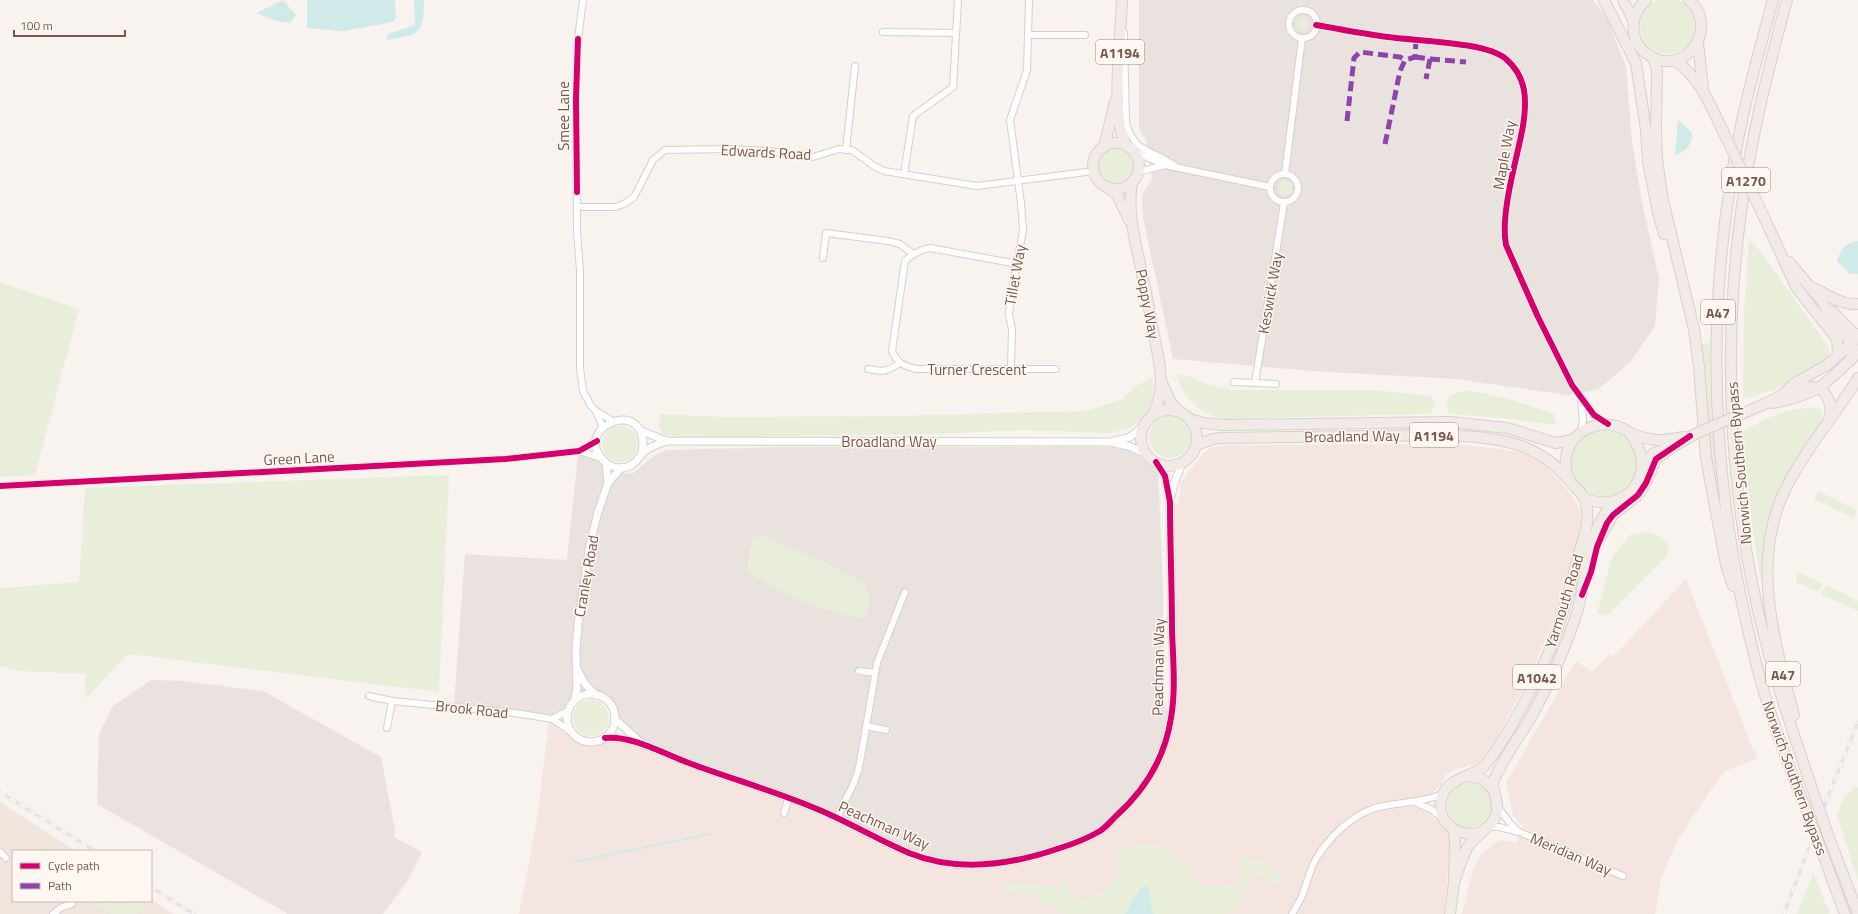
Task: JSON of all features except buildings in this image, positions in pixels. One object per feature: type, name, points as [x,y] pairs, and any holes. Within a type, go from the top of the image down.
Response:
[{"type":"highway","name":"A47","points":[[1604,0],[1636,63],[1646,130],[1648,160],[1658,213],[1686,295]]},
{"type":"highway","points":[[1624,0],[1634,22]]},
{"type":"highway","points":[[1646,0],[1637,10],[1634,22],[1634,36],[1642,49],[1653,58],[1667,61],[1674,60],[1688,54],[1698,43],[1701,34],[1700,16],[1696,8],[1689,0]]},
{"type":"highway","name":"Norwich Southern Bypass","points":[[1773,0],[1747,100],[1733,167],[1723,238],[1718,298],[1716,377],[1719,447],[1730,540],[1761,684],[1784,755],[1845,914]]},
{"type":"highway","name":"Norwich Southern Bypass","points":[[1787,0],[1751,148],[1734,272],[1731,384],[1737,475],[1748,560],[1759,615],[1805,770],[1858,914]]},
{"type":"highway","name":"A1194","points":[[1122,4],[1117,96],[1119,126],[1126,145]]},
{"type":"highway","name":"A1270","points":[[1698,43],[1703,88]]},
{"type":"highway","name":"A47","points":[[1653,58],[1657,71],[1656,129],[1661,188],[1694,329],[1699,367],[1706,458],[1726,565],[1748,628]]},
{"type":"highway","name":"A1270","points":[[1674,60],[1688,70],[1703,88],[1796,287],[1837,339]]},
{"type":"highway","name":"A1194","points":[[1104,146],[1117,96]]},
{"type":"highway","points":[[1111,143],[1126,145],[1135,152],[1139,165],[1138,172],[1132,182],[1120,188],[1107,187],[1096,177],[1094,171],[1095,157],[1104,146],[1111,143]]},
{"type":"highway","name":"Poppy Way","points":[[1132,182],[1129,198],[1132,225],[1162,383],[1171,403],[1180,412]]},
{"type":"highway","name":"Poppy Way","points":[[1107,187],[1117,195],[1132,225]]},
{"type":"highway","name":"A1270","points":[[1780,252],[1822,301],[1830,316],[1856,338]]},
{"type":"highway","points":[[1807,284],[1842,302],[1853,305],[1858,304]]},
{"type":"highway","points":[[1838,355],[1837,339],[1856,338],[1853,348],[1854,356]]},
{"type":"highway","name":"Yarmouth Road","points":[[1493,789],[1493,782],[1498,771],[1537,706],[1555,669],[1582,595],[1588,558],[1596,530],[1606,511],[1617,500],[1634,488],[1642,466],[1654,453],[1674,446],[1690,436],[1767,403],[1782,395],[1794,383],[1822,368],[1856,338]]},
{"type":"highway","name":"Yarmouth Road","points":[[1767,403],[1792,400],[1807,395],[1843,369],[1854,356]]},
{"type":"highway","points":[[1828,424],[1858,378]]},
{"type":"highway","name":"Poppy Way","points":[[1153,415],[1159,403],[1162,383]]},
{"type":"highway","points":[[1782,395],[1808,387],[1818,388],[1826,395],[1831,405],[1828,424]]},
{"type":"highway","points":[[1168,410],[1180,412],[1190,419],[1197,432],[1196,445],[1191,456],[1182,462],[1170,466],[1156,462],[1146,454],[1142,446],[1142,438],[1145,425],[1153,415],[1168,410]]},
{"type":"highway","name":"Broadland Way","points":[[1190,419],[1203,423],[1224,425],[1449,422],[1507,428],[1536,435],[1556,442],[1572,440]]},
{"type":"highway","points":[[1608,424],[1590,427],[1581,432],[1572,440],[1566,459],[1568,480],[1584,496],[1601,503],[1617,500]]},
{"type":"highway","name":"Yarmouth Road","points":[[1608,424],[1621,428],[1646,440],[1658,441],[1690,436]]},
{"type":"highway","name":"A47","points":[[1805,770],[1796,719],[1775,639],[1768,593],[1767,557],[1773,522],[1781,498],[1803,459],[1828,424]]},
{"type":"highway","points":[[1630,433],[1640,451],[1642,466]]},
{"type":"highway","name":"Broadland Way","points":[[1196,445],[1221,438],[1438,435],[1473,437],[1512,442],[1532,449],[1550,460],[1568,480]]},
{"type":"highway","points":[[1582,595],[1591,572],[1597,547],[1607,523],[1613,515],[1638,495],[1646,483],[1656,459],[1674,446]]},
{"type":"highway","name":"Yarmouth Road","points":[[1443,794],[1455,781],[1476,772],[1486,764],[1503,739],[1530,692],[1552,644],[1570,590],[1586,531],[1587,516],[1584,496]]},
{"type":"highway","points":[[1454,882],[1469,845],[1479,833],[1488,827],[1497,814],[1498,806],[1493,789],[1482,779],[1468,776]]},
{"type":"highway","points":[[1443,794],[1442,810],[1445,820],[1454,830],[1466,834],[1479,833]]},
{"type":"highway","points":[[1450,914],[1454,882],[1456,843],[1454,830]]},
{"type":"street","name":"Smee Lane","points":[[583,0],[578,39],[576,98],[577,208],[580,271],[580,368],[583,391],[596,411],[603,428]]},
{"type":"street","points":[[904,174],[913,116],[953,87],[958,0]]},
{"type":"street","name":"Tillet Way","points":[[1011,368],[1012,330],[1009,315],[1010,302],[1023,230],[1010,120],[1027,70],[1029,0]]},
{"type":"street","points":[[1122,4],[1126,58],[1126,123],[1135,143],[1143,150],[1166,160],[1175,166]]},
{"type":"street","points":[[1299,11],[1308,11],[1314,17],[1316,25],[1312,34],[1302,38],[1296,36],[1291,31],[1289,24],[1292,16],[1299,11]]},
{"type":"street","name":"Maple Way","points":[[1316,25],[1388,37],[1486,49],[1506,58],[1515,69],[1522,82],[1525,104],[1506,216],[1504,236],[1506,245],[1538,317],[1580,398],[1598,419],[1608,424]]},
{"type":"street","points":[[883,32],[956,33]]},
{"type":"street","points":[[1028,35],[1085,35]]},
{"type":"street","points":[[1285,174],[1302,38]]},
{"type":"street","points":[[855,66],[846,150],[852,150],[879,169],[977,186],[1018,182],[1094,171]]},
{"type":"street","name":"Edwards Road","points":[[577,208],[616,207],[624,204],[634,197],[653,160],[665,150],[760,151],[813,157],[839,149],[846,150]]},
{"type":"street","points":[[1135,152],[1165,165],[1270,187]]},
{"type":"street","points":[[1138,172],[1165,165]]},
{"type":"street","points":[[1285,174],[1294,178],[1299,186],[1297,196],[1289,202],[1284,203],[1273,197],[1270,187],[1276,177],[1285,174]]},
{"type":"street","name":"Keswick Way","points":[[1255,383],[1284,203]]},
{"type":"street","points":[[823,258],[826,233],[894,242],[900,244],[913,254]]},
{"type":"street","points":[[868,368],[888,371],[900,362],[896,360],[892,351],[905,261],[920,249],[930,248],[1018,264]]},
{"type":"street","name":"Turner Crescent","points":[[900,362],[916,370],[1011,368],[1056,369]]},
{"type":"street","points":[[1234,382],[1276,384]]},
{"type":"street","name":"Maple Way","points":[[1580,398],[1583,420],[1581,432]]},
{"type":"street","name":"Smee Lane","points":[[596,411],[613,421]]},
{"type":"street","points":[[613,421],[603,428],[597,441],[598,451],[604,461],[621,468]]},
{"type":"street","name":"Broadland Way","points":[[613,421],[628,421],[636,425],[641,431],[667,441],[1110,442],[1128,446],[1146,454]]},
{"type":"street","name":"Broadland Way","points":[[1110,442],[1130,437],[1145,425]]},
{"type":"street","points":[[641,431],[644,442],[642,454]]},
{"type":"street","name":"Green Lane","points":[[0,486],[505,459],[579,451],[597,441]]},
{"type":"street","name":"Broadland Way","points":[[621,468],[636,462],[642,454],[654,446],[667,441]]},
{"type":"street","name":"Green Lane","points":[[579,451],[604,461]]},
{"type":"street","name":"Cranley Road","points":[[604,461],[608,483]]},
{"type":"street","name":"Peachman Way","points":[[570,731],[577,738],[590,742],[605,738],[618,737],[645,745],[690,764],[789,797],[837,817],[903,850],[927,859],[955,864],[980,866],[1017,860],[1074,844],[1102,830],[1139,793],[1153,773],[1165,745],[1171,717],[1173,666],[1170,502],[1165,476],[1156,462]]},
{"type":"street","name":"Peachman Way","points":[[1170,502],[1174,484],[1182,462]]},
{"type":"street","name":"Cranley Road","points":[[574,702],[577,689],[578,671],[576,651],[577,634],[583,586],[596,519],[608,483],[621,468]]},
{"type":"street","points":[[837,817],[854,783],[859,768],[875,672],[881,651],[905,592]]},
{"type":"street","name":"Cranley Road","points":[[578,671],[585,684],[596,695]]},
{"type":"street","points":[[859,671],[875,672]]},
{"type":"street","points":[[570,731],[567,721],[568,711],[574,702],[581,697],[596,695]]},
{"type":"street","name":"Peachman Way","points":[[596,695],[610,704],[616,720],[628,733],[645,745]]},
{"type":"street","name":"Brook Road","points":[[369,696],[392,701],[515,713],[552,719],[570,731]]},
{"type":"street","points":[[387,728],[392,701]]},
{"type":"street","points":[[552,719],[568,711]]},
{"type":"street","points":[[605,738],[612,729],[616,720]]},
{"type":"street","points":[[866,726],[886,730]]},
{"type":"street","points":[[1292,914],[1301,898],[1316,859],[1328,842],[1344,826],[1358,816],[1373,809],[1391,804],[1415,802],[1443,794]]},
{"type":"street","points":[[784,813],[789,797]]},
{"type":"street","points":[[1415,802],[1432,810],[1445,820]]},
{"type":"street","name":"Meridian Way","points":[[1498,806],[1509,822],[1519,832]]},
{"type":"street","name":"Meridian Way","points":[[1488,827],[1499,827],[1519,832],[1623,876]]},
{"type":"street","points":[[0,852],[6,858]]},
{"type":"street","points":[[53,914],[62,907],[72,904]]},
{"type":"shaded area","points":[[1139,0],[1593,0],[1607,18],[1626,67],[1632,142],[1642,203],[1659,279],[1655,326],[1631,361],[1599,389],[1568,395],[1456,379],[1313,371],[1173,359],[1143,217],[1142,195],[1152,179],[1146,140],[1139,129]]},
{"type":"shaded area","points":[[1451,444],[1501,449],[1522,453],[1536,459],[1547,467],[1565,487],[1577,504],[1582,516],[1582,524],[1558,609],[1529,679],[1495,740],[1482,759],[1473,765],[1459,768],[1446,774],[1441,785],[1432,793],[1429,813],[1447,830],[1450,843],[1444,914],[519,914],[537,820],[549,719],[568,711],[567,721],[570,731],[577,738],[594,742],[605,738],[1171,717],[1170,506],[1179,504],[1181,482],[1204,452],[1210,448],[1228,445]]},
{"type":"shaded area","points":[[779,447],[1112,447],[1129,451],[1139,456],[1158,473],[1163,584],[1163,703],[1171,717],[1153,773],[1102,830],[1074,843],[995,865],[927,859],[837,817],[645,745],[616,720],[613,710],[607,701],[596,695],[581,697],[574,702],[568,711],[552,719],[454,705],[465,554],[567,560],[578,455],[589,457],[600,463],[606,470],[632,474],[654,456],[667,450]]},
{"type":"shaded area","points":[[1686,579],[1757,759],[1723,772],[1678,839],[1661,878],[1655,914],[1462,914],[1472,873],[1480,855],[1500,840],[1516,843],[1523,826],[1513,815],[1506,783],[1576,661],[1592,672],[1609,654],[1613,657]]},
{"type":"shaded area","points":[[151,680],[182,681],[263,691],[381,757],[395,831],[394,837],[422,852],[408,880],[383,914],[288,914],[97,804],[99,734],[113,706]]},
{"type":"shaded area","points":[[0,802],[74,850],[12,850],[12,902],[152,902],[152,900],[174,914],[0,914]]},
{"type":"green space","points":[[1657,0],[1679,0],[1688,6],[1694,15],[1696,26],[1694,37],[1688,46],[1679,52],[1668,54],[1657,52],[1648,46],[1642,37],[1640,26],[1642,15],[1648,6]]},
{"type":"green space","points":[[1300,18],[1304,18],[1308,24],[1304,30],[1300,30],[1296,26],[1296,22]]},
{"type":"green space","points":[[1116,149],[1128,154],[1133,166],[1128,178],[1116,183],[1104,178],[1099,166],[1104,154]]},
{"type":"green space","points":[[1285,181],[1290,183],[1292,188],[1290,193],[1285,195],[1280,193],[1278,188],[1280,183]]},
{"type":"green space","points":[[1749,240],[1757,247],[1829,347],[1828,358],[1799,378],[1765,393],[1743,398],[1744,313]]},
{"type":"green space","points":[[0,282],[79,309],[35,475],[0,477]]},
{"type":"green space","points":[[1710,343],[1711,408],[1717,487],[1714,487],[1701,344]]},
{"type":"green space","points":[[1177,374],[1191,377],[1209,385],[1232,390],[1375,390],[1430,396],[1436,403],[1432,412],[1426,414],[1224,419],[1206,412],[1189,400],[1181,387]]},
{"type":"green space","points":[[1152,377],[1153,389],[1151,403],[1145,415],[1133,426],[1109,433],[1023,430],[905,435],[681,437],[663,434],[659,425],[660,414],[724,417],[894,416],[1085,411],[1121,400],[1136,386]]},
{"type":"green space","points":[[1465,390],[1506,398],[1554,414],[1556,425],[1503,418],[1449,414],[1446,402],[1450,395]]},
{"type":"green space","points":[[1818,407],[1822,411],[1819,427],[1793,462],[1764,578],[1760,579],[1744,468],[1741,433],[1759,422],[1778,414],[1797,409]]},
{"type":"green space","points":[[1166,416],[1174,416],[1182,419],[1188,425],[1191,437],[1188,449],[1182,455],[1174,458],[1166,458],[1158,455],[1152,449],[1149,441],[1149,433],[1152,425],[1158,419]]},
{"type":"green space","points":[[624,426],[633,431],[637,437],[637,451],[633,457],[624,462],[616,462],[607,457],[603,451],[602,440],[607,431],[613,427]]},
{"type":"green space","points":[[1604,430],[1617,432],[1632,445],[1635,450],[1637,463],[1635,476],[1622,491],[1617,494],[1604,496],[1591,494],[1576,481],[1573,476],[1571,463],[1573,450],[1586,435],[1591,432]]},
{"type":"green space","points":[[449,475],[439,692],[128,654],[85,699],[86,674],[19,671],[0,666],[0,588],[79,582],[85,488]]},
{"type":"green space","points":[[1818,491],[1857,510],[1853,518],[1814,499]]},
{"type":"green space","points":[[1647,532],[1661,537],[1669,544],[1667,556],[1607,616],[1597,613],[1612,557],[1630,535]]},
{"type":"green space","points":[[763,536],[824,562],[864,583],[869,594],[869,609],[865,619],[834,612],[804,602],[761,581],[748,572],[747,562],[753,538]]},
{"type":"green space","points":[[1797,572],[1822,583],[1818,592],[1799,583],[1797,587]]},
{"type":"green space","points":[[1826,585],[1858,601],[1858,611],[1821,594]]},
{"type":"green space","points":[[591,700],[601,703],[606,708],[609,718],[606,728],[601,733],[591,736],[581,733],[576,728],[573,718],[576,708],[581,703]]},
{"type":"green space","points":[[1470,782],[1483,786],[1489,792],[1493,805],[1489,818],[1483,824],[1470,828],[1457,824],[1451,818],[1447,805],[1451,792],[1457,786]]},
{"type":"green space","points":[[1855,787],[1858,787],[1858,881],[1837,815],[1844,797]]},
{"type":"green space","points":[[1146,844],[1159,846],[1169,851],[1191,870],[1193,879],[1198,884],[1206,887],[1233,885],[1240,879],[1242,872],[1240,861],[1242,857],[1248,857],[1264,864],[1283,877],[1283,882],[1281,884],[1274,884],[1266,877],[1256,873],[1250,879],[1242,900],[1228,911],[1230,914],[1065,914],[1033,896],[1006,893],[1002,890],[1003,886],[1023,882],[1055,888],[1060,884],[1062,877],[1066,875],[1070,877],[1069,890],[1074,897],[1082,899],[1088,898],[1100,893],[1114,880],[1118,870],[1116,852],[1122,848]]},
{"type":"green space","points":[[1813,873],[1830,914],[1797,914]]},
{"type":"green space","points":[[94,902],[140,902],[144,905],[137,914],[110,914]]},
{"type":"water","points":[[283,0],[296,15],[290,23],[276,21],[256,13]]},
{"type":"water","points":[[307,0],[395,0],[396,18],[393,22],[344,31],[307,28]]},
{"type":"water","points":[[414,0],[424,0],[423,20],[421,26],[413,34],[387,40],[387,34],[415,25]]},
{"type":"water","points":[[1678,120],[1692,133],[1692,137],[1688,147],[1675,156]]},
{"type":"water","points":[[1858,241],[1858,274],[1850,274],[1837,261],[1844,247],[1850,243]]},
{"type":"water","points":[[1147,886],[1149,891],[1153,914],[1125,914],[1141,887]]},
{"type":"waterway","points":[[574,862],[710,834]]},
{"type":"railway","points":[[1784,914],[1858,722]]},
{"type":"railway","points":[[0,792],[93,850]]},
{"type":"railway","points":[[152,888],[194,914]]},
{"type":"marked path","points":[[1385,144],[1400,71],[1405,60],[1415,57],[1416,41]]},
{"type":"marked path","points":[[1347,121],[1354,58],[1360,52],[1400,57],[1405,60]]},
{"type":"marked path","points":[[1415,57],[1430,59],[1426,79]]},
{"type":"marked path","points":[[1430,59],[1466,62]]},
{"type":"cycle path","points":[[1316,25],[1379,36],[1450,43],[1483,49],[1497,53],[1513,66],[1522,81],[1525,107],[1523,126],[1507,202],[1505,217],[1506,245],[1538,317],[1572,385],[1594,415],[1608,424]]},
{"type":"cycle path","points":[[577,192],[576,98],[578,39]]},
{"type":"cycle path","points":[[1582,595],[1591,572],[1597,547],[1607,523],[1613,515],[1638,495],[1646,483],[1656,459],[1690,436]]},
{"type":"cycle path","points":[[0,486],[505,459],[579,451],[597,441]]},
{"type":"cycle path","points":[[605,738],[626,739],[648,746],[689,763],[829,814],[909,853],[946,863],[965,865],[1023,859],[1080,841],[1091,836],[1106,826],[1145,784],[1159,759],[1164,746],[1173,707],[1174,674],[1170,502],[1165,476],[1156,462]]}]
